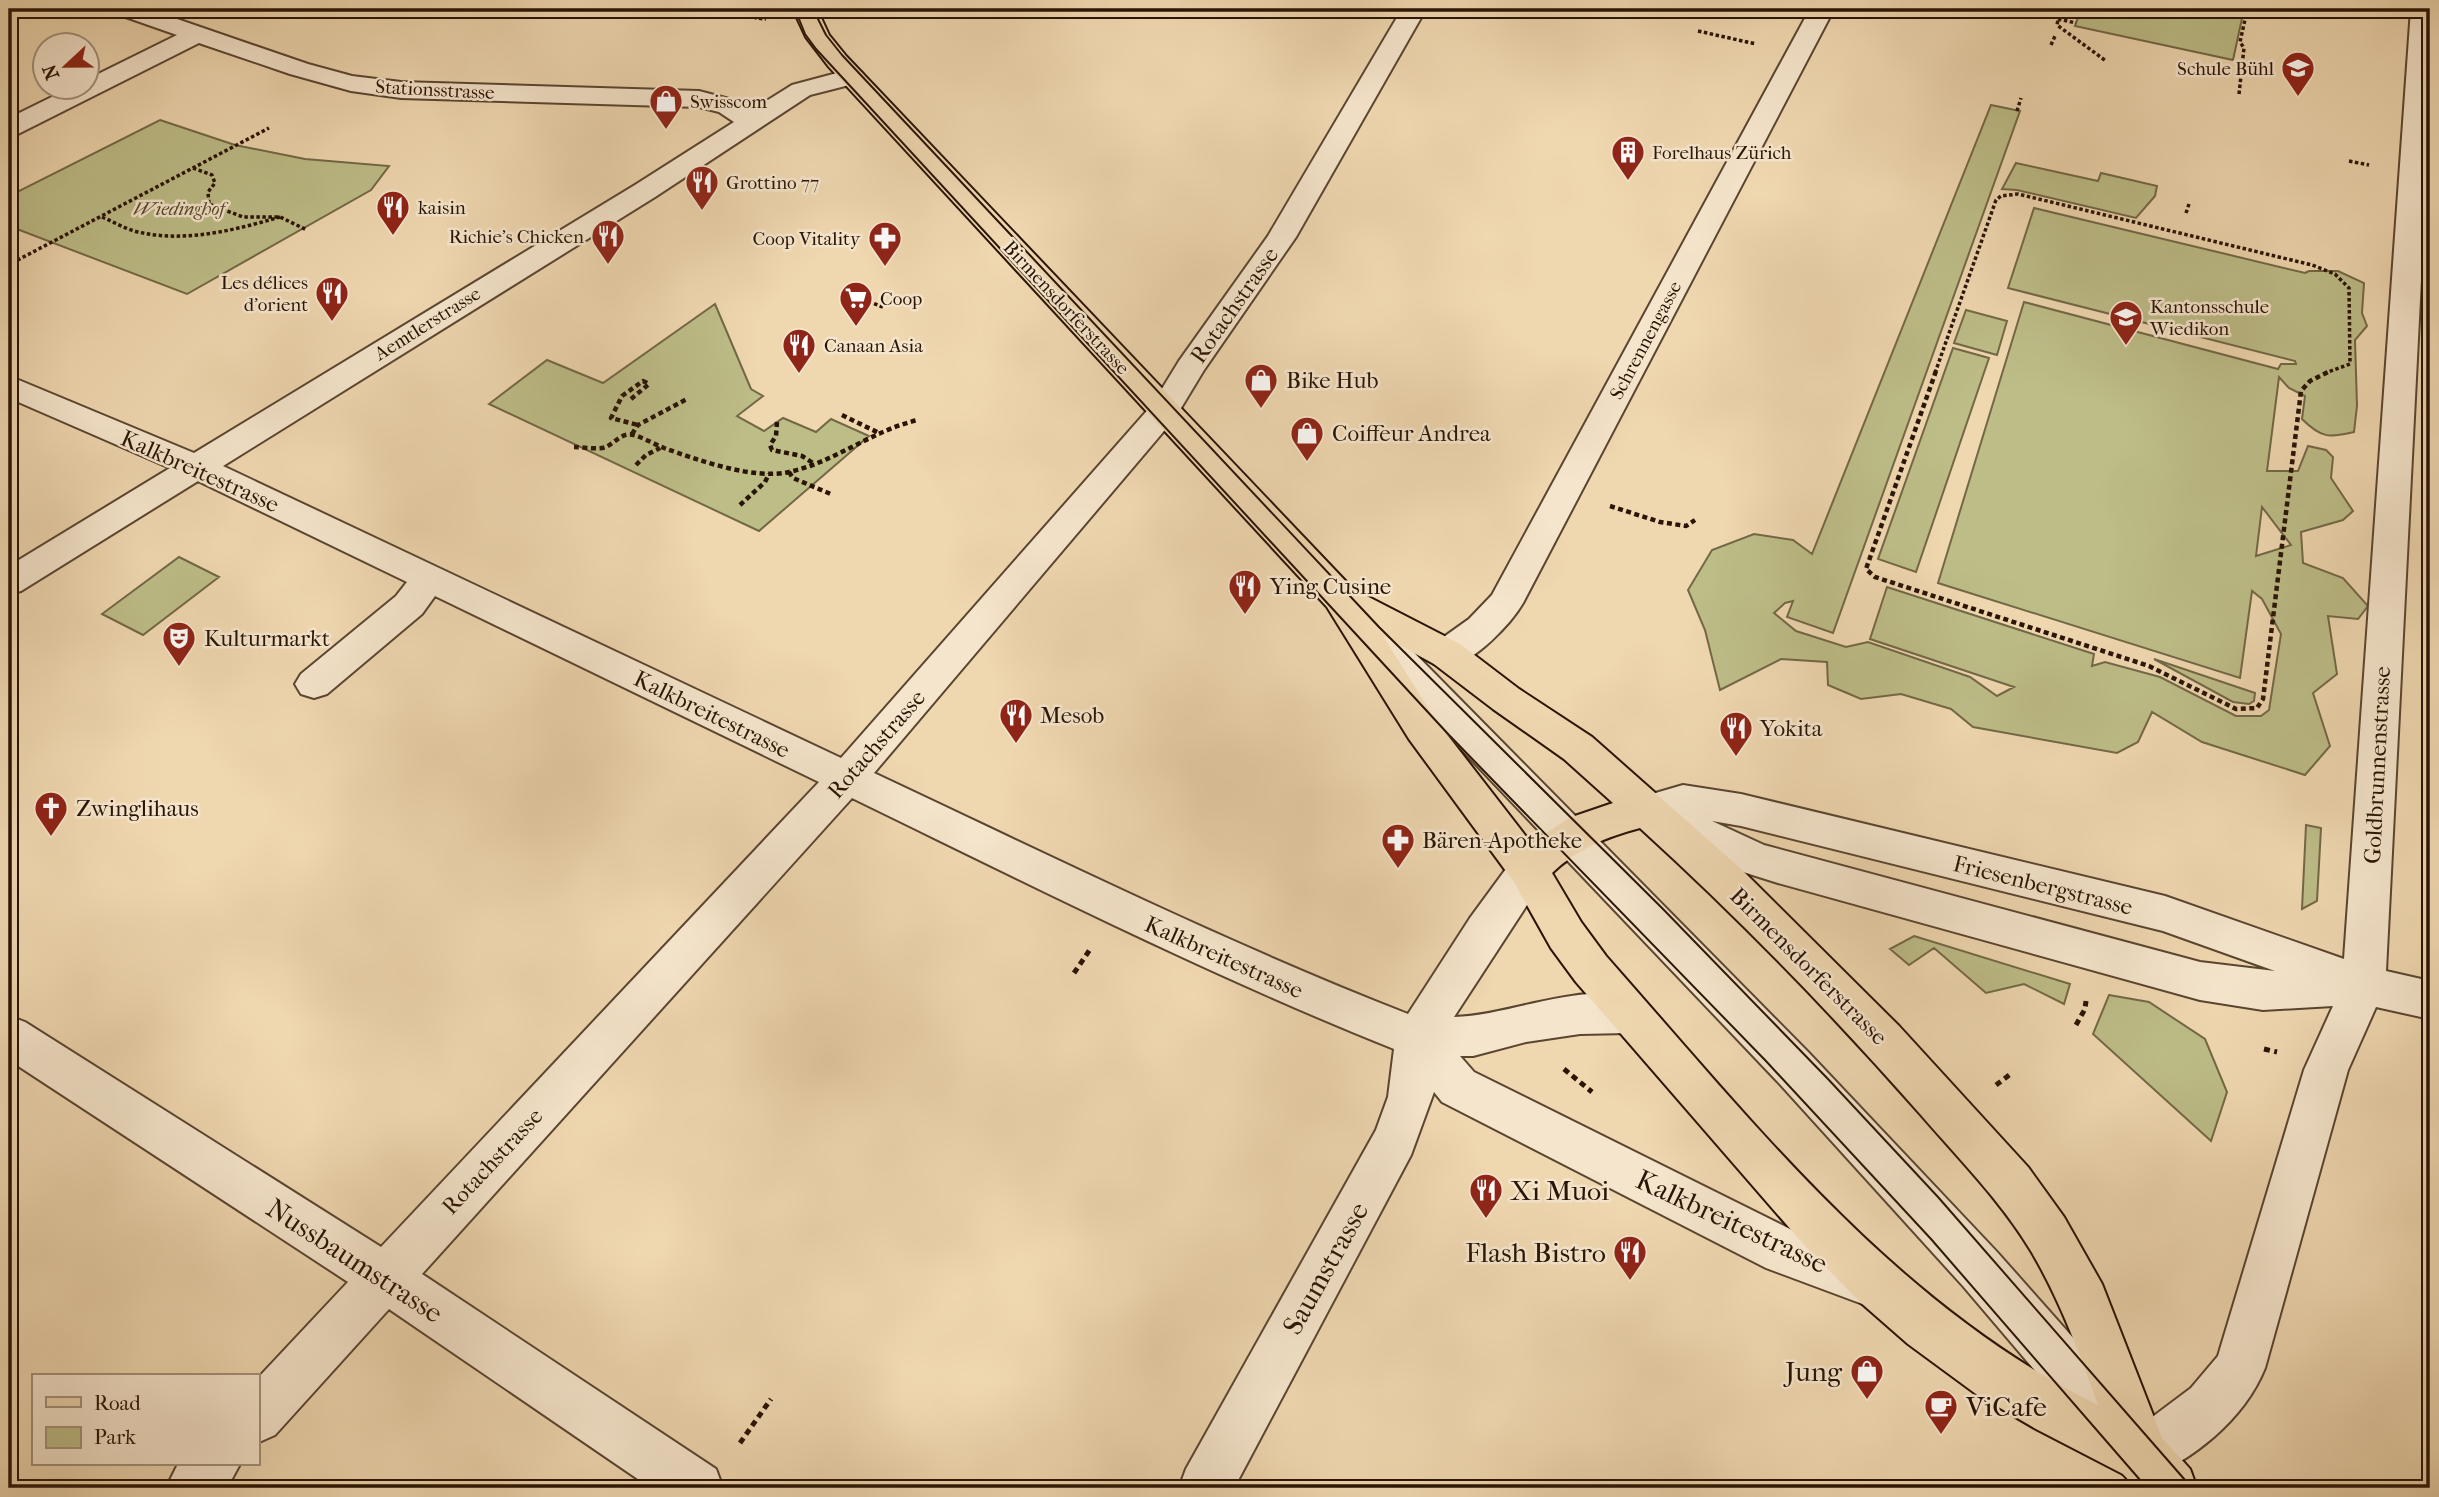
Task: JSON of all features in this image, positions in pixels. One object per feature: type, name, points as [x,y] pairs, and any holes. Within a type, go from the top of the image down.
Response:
[{"type":"main road","name":"Birmensdorferstrasse","points":[[805,9],[808,21],[822,44],[1340,598],[1422,729],[1528,870],[1566,935],[1628,1014],[1822,1230],[1877,1285],[1994,1376],[2156,1472]]},
{"type":"main road","name":"Birmensdorferstrasse","points":[[1340,598],[1447,654],[1506,699],[1578,748],[1754,908],[1874,1031],[2011,1183],[2047,1233],[2085,1301],[2156,1472]]},
{"type":"main road","points":[[1528,870],[1547,851],[1569,835],[1605,821],[1648,810]]},
{"type":"street","name":"Stationsstrasse","points":[[125,9],[299,69],[351,83],[401,90],[699,99],[728,106],[752,122]]},
{"type":"street","name":"Rotachstrasse","points":[[259,1415],[846,779],[1164,411],[1189,368],[1282,237],[1414,9]]},
{"type":"street","name":"Schrennengasse","points":[[1447,654],[1482,628],[1505,603],[1822,9]]},
{"type":"street","name":"Goldbrunnenstrasse","points":[[2156,1472],[2229,1389],[2240,1368],[2326,1070],[2364,985],[2423,9]]},
{"type":"street","points":[[9,128],[198,34]]},
{"type":"street","name":"Aemtlerstrasse","points":[[9,582],[645,191],[801,90],[852,77]]},
{"type":"street","name":"Kalkbreitestrasse","points":[[9,386],[195,466],[1183,939],[1306,994],[1417,1038],[1473,1036],[1526,1023],[1580,1015],[1628,1014]]},
{"type":"street","points":[[314,684],[409,605],[429,577]]},
{"type":"street","name":"Birmensdorferstrasse","points":[[1340,598],[1480,746],[1793,1067],[1943,1228],[2156,1472]]},
{"type":"street","name":"Friesenbergstrasse","points":[[1648,810],[1683,801],[1730,808],[2165,914],[2364,985],[2430,1000]]},
{"type":"street","points":[[1648,810],[1766,862],[2200,981],[2263,991],[2364,985]]},
{"type":"street","points":[[1417,1038],[1485,931],[1528,870]]},
{"type":"street","name":"Nussbaumstrasse","points":[[9,1036],[384,1277],[697,1488]]},
{"type":"street","name":"Kalkbreitestrasse","points":[[1417,1038],[1458,1087],[1783,1251],[1877,1285]]},
{"type":"street","name":"Saumstrasse","points":[[1205,1488],[1395,1140],[1411,1097],[1417,1038]]},
{"type":"street","points":[[192,1488],[213,1466]]},
{"type":"path","points":[[755,18],[757,9]]},
{"type":"path","points":[[2060,9],[2057,25],[2106,61]]},
{"type":"path","points":[[2239,94],[2244,48],[2240,42],[2246,15],[2253,9]]},
{"type":"path","points":[[2058,19],[2077,23]]},
{"type":"path","points":[[1698,31],[1761,46]]},
{"type":"path","points":[[2052,45],[2055,36]]},
{"type":"path","points":[[2017,111],[2021,97]]},
{"type":"path","points":[[12,263],[269,128]]},
{"type":"path","points":[[192,168],[212,175],[215,183],[208,192],[209,204],[243,217],[280,218],[307,230]]},
{"type":"path","points":[[2018,194],[2299,262],[2335,274],[2348,288],[2350,364],[2315,378],[2303,386],[2301,391],[2263,699],[2257,708],[2236,709],[2149,666],[1875,577],[1866,569],[1996,200],[2001,196],[2018,194]]},
{"type":"path","points":[[2186,213],[2189,204]]},
{"type":"path","points":[[102,216],[135,231],[163,236],[241,228],[280,218]]},
{"type":"path","points":[[863,299],[885,308]]},
{"type":"path","points":[[631,398],[649,384],[643,381],[622,396],[611,418],[638,425]]},
{"type":"path","points":[[632,434],[638,425],[687,399]]},
{"type":"path","points":[[842,415],[882,434]]},
{"type":"path","points":[[573,447],[604,448],[621,436],[632,434],[661,447],[744,472],[769,474],[789,472],[838,456],[904,423],[918,420]]},
{"type":"path","points":[[777,422],[772,450],[802,456],[814,464]]},
{"type":"path","points":[[636,465],[646,455],[661,447]]},
{"type":"path","points":[[789,472],[793,478],[833,495]]},
{"type":"path","points":[[740,505],[765,482],[769,474]]},
{"type":"path","points":[[1601,504],[1660,522],[1686,526],[1695,520]]},
{"type":"path","points":[[1074,972],[1095,942]]},
{"type":"path","points":[[1996,1084],[2012,1073]]},
{"type":"path","points":[[740,1443],[771,1399]]},
{"type":"green space","points":[[2081,9],[2244,9],[2233,60],[2075,26]]},
{"type":"green space","name":"Kantonsschule Wiedikon","points":[[1991,105],[2020,111],[1833,633],[1787,617],[1793,601],[1785,603],[1774,613],[1796,631],[1846,647],[1868,642],[1970,677],[1997,696],[2014,687],[1870,639],[1887,587],[2094,654],[2092,666],[2105,662],[2160,677],[2236,716],[2261,716],[2269,710],[2281,634],[2262,599],[2252,591],[2240,678],[1938,583],[2024,302],[2278,369],[2281,364],[2296,364],[2295,361],[2008,288],[2034,208],[2305,273],[2338,271],[2364,283],[2362,313],[2367,326],[2355,340],[2357,406],[2354,432],[2332,436],[2315,430],[2302,419],[2305,396],[2289,388],[2279,377],[2267,471],[2298,471],[2308,446],[2326,450],[2333,457],[2331,478],[2353,511],[2343,520],[2301,532],[2303,563],[2343,578],[2368,606],[2358,619],[2328,616],[2337,674],[2313,693],[2330,746],[2305,775],[2202,742],[2152,712],[2138,742],[2117,753],[1973,727],[1951,709],[1901,694],[1861,699],[1828,685],[1827,662],[1781,659],[1720,690],[1705,630],[1688,590],[1712,550],[1754,534],[1793,540],[1812,554]],"holes":[[[2262,507],[2291,545],[2256,556]]]},
{"type":"green space","name":"Wiedinghof","points":[[160,120],[235,145],[305,159],[389,166],[371,190],[187,294],[9,226],[9,196]]},
{"type":"green space","points":[[2016,163],[2098,181],[2101,173],[2157,186],[2155,196],[2136,218],[2017,190],[2002,189]]},
{"type":"green space","points":[[715,304],[751,389],[763,396],[737,416],[764,431],[783,418],[816,432],[831,419],[869,436],[759,531],[489,404],[547,360],[603,383]]},
{"type":"green space","points":[[1966,310],[2007,321],[1997,355],[1954,343]]},
{"type":"green space","points":[[1953,348],[1989,358],[1916,572],[1878,559]]},
{"type":"green space","points":[[179,557],[219,577],[143,635],[102,614]]},
{"type":"green space","points":[[2154,659],[2255,693],[2254,701],[2249,704],[2233,702]]},
{"type":"green space","points":[[2306,825],[2321,828],[2317,901],[2302,909]]},
{"type":"green space","points":[[1914,936],[2070,984],[2064,1004],[2024,984],[1986,993],[1934,948],[1909,965],[1890,949]]},
{"type":"green space","points":[[2109,995],[2149,1002],[2205,1039],[2227,1092],[2211,1141],[2093,1034]]},
{"type":"tram line","points":[[795,9],[805,34],[816,49],[1449,735],[1765,1060],[1931,1239],[2147,1488]]},
{"type":"tram line","points":[[813,9],[826,35],[842,55],[1379,627],[1662,908],[1828,1079],[1938,1197],[2192,1488]]},
{"type":"place","name":"Schule Bühl","points":[[2298,98]]},
{"type":"place","name":"Swisscom","points":[[666,131]]},
{"type":"place","name":"Forelhaus Zürich","points":[[1628,182]]},
{"type":"place","name":"Grottino 77","points":[[702,212]]},
{"type":"place","name":"kaisin","points":[[393,237]]},
{"type":"place","name":"Richie’s Chicken","points":[[608,266]]},
{"type":"place","name":"Coop Vitality","points":[[885,268]]},
{"type":"place","name":"Les délices d'orient","points":[[332,323]]},
{"type":"place","name":"Coop","points":[[856,328]]},
{"type":"place","name":"Kantonsschule Wiedikon","points":[[2126,347]]},
{"type":"place","name":"Canaan Asia","points":[[799,375]]},
{"type":"place","name":"Bike Hub","points":[[1261,410]]},
{"type":"place","name":"Coiffeur Andrea","points":[[1307,463]]},
{"type":"place","name":"Ying Cusine","points":[[1245,616]]},
{"type":"place","name":"Kulturmarkt","points":[[179,668]]},
{"type":"place","name":"Mesob","points":[[1016,745]]},
{"type":"place","name":"Yokita","points":[[1736,758]]},
{"type":"place","name":"Zwinglihaus","points":[[51,838]]},
{"type":"place","name":"Bären-Apotheke","points":[[1398,870]]},
{"type":"place","name":"Xi Muoi","points":[[1486,1220]]},
{"type":"place","name":"Flash Bistro","points":[[1630,1282]]},
{"type":"place","name":"Jung","points":[[1867,1401]]},
{"type":"place","name":"ViCafe","points":[[1941,1436]]}]
